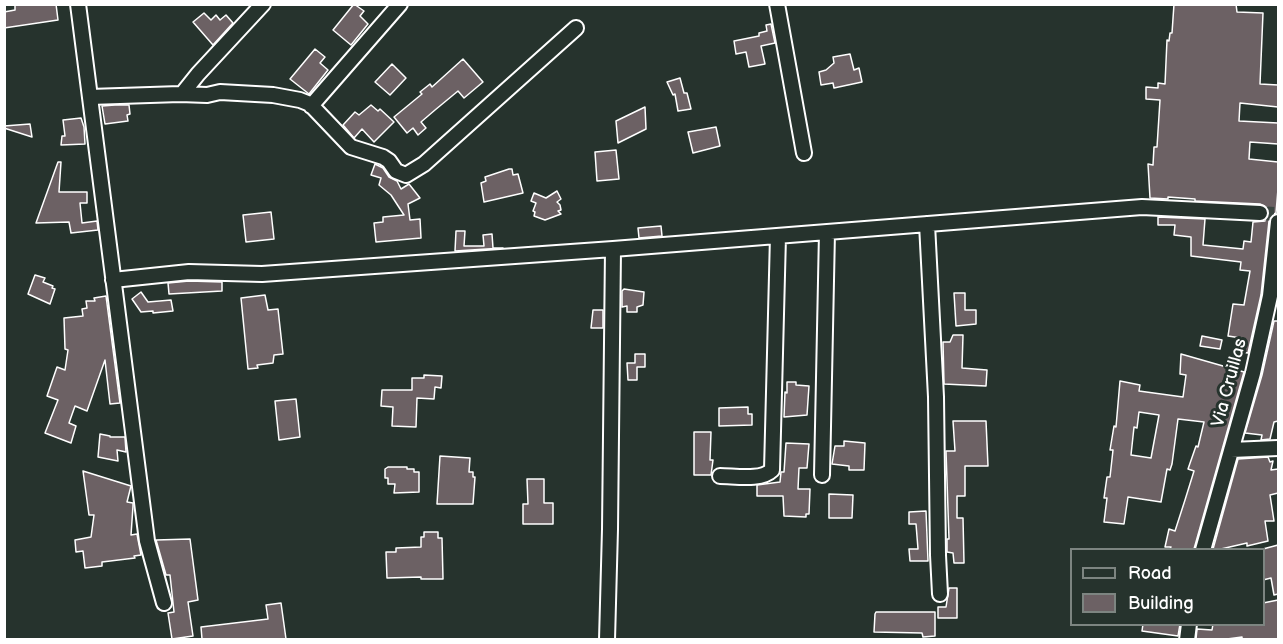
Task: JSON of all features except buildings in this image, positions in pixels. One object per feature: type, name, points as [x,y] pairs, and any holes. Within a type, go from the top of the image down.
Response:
[{"type":"street","points":[[78,4],[147,541],[164,603]]},
{"type":"street","points":[[182,94],[263,4]]},
{"type":"street","points":[[311,106],[400,4]]},
{"type":"street","points":[[777,4],[804,153]]},
{"type":"street","points":[[90,97],[207,95],[220,92],[273,94],[300,100],[311,106],[351,147],[383,157],[396,171],[406,175],[424,164],[576,28]]},
{"type":"street","points":[[114,280],[189,272],[262,274],[1142,207],[1260,213]]},
{"type":"street","name":"Via Cruillas","points":[[1203,548],[1253,373],[1270,296],[1278,217]]},
{"type":"street","points":[[927,224],[936,397],[940,594]]},
{"type":"street","points":[[822,475],[827,232]]},
{"type":"street","points":[[720,476],[760,476],[769,474],[772,470],[778,236]]},
{"type":"street","points":[[607,639],[613,249]]},
{"type":"street","points":[[1231,450],[1278,448]]},
{"type":"tunnel","points":[[1260,213],[1276,214]]}]
